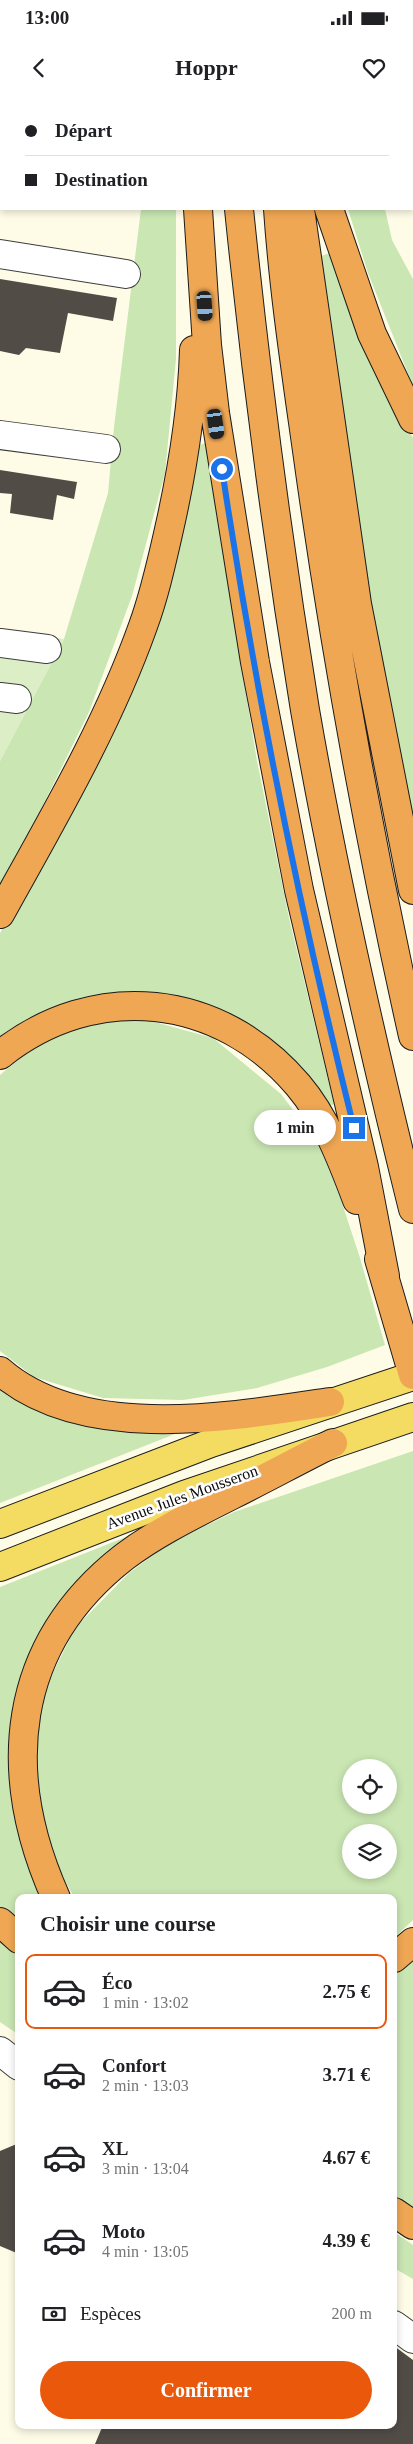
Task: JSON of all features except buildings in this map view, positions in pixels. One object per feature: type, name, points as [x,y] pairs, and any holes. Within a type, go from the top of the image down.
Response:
[{"type":"highway","points":[[0,914],[92,745],[135,648],[149,607],[180,480],[189,423],[194,352],[197,210]]},
{"type":"highway","points":[[197,210],[207,345],[216,421],[255,662],[300,897],[364,1167],[385,1276],[413,1376]]},
{"type":"highway","points":[[239,210],[273,497],[306,710],[358,976],[413,1209]]},
{"type":"highway","points":[[278,210],[298,389],[338,658],[375,863],[413,1036]]},
{"type":"highway","points":[[300,210],[357,604],[413,890]]},
{"type":"highway","points":[[329,210],[372,334],[413,419]]},
{"type":"highway","points":[[0,1055],[24,1038],[56,1022],[104,1008],[132,1006],[168,1008],[196,1015],[227,1028],[274,1060],[299,1086],[318,1113],[343,1164],[385,1276]]},
{"type":"highway","points":[[0,1371],[24,1389],[44,1399],[82,1410],[123,1416],[206,1418],[330,1402]]},
{"type":"highway","points":[[54,1894],[37,1864],[22,1823],[14,1783],[13,1761],[19,1711],[31,1675],[48,1642],[81,1597],[130,1553],[178,1522],[333,1443]]},
{"type":"highway","points":[[0,1922],[15,1935]]},
{"type":"highway","points":[[397,1955],[413,1942]]},
{"type":"highway","points":[[397,2214],[413,2225]]},
{"type":"main road","points":[[0,1524],[203,1446],[330,1402],[413,1376]]},
{"type":"main road","name":"Avenue Jules Mousseron","points":[[0,1567],[144,1510],[333,1443],[413,1417]]},
{"type":"street","points":[[0,254],[126,274]]},
{"type":"street","points":[[0,435],[106,449]]},
{"type":"street","points":[[0,643],[47,649]]},
{"type":"street","points":[[0,2051],[15,2063]]},
{"type":"street","points":[[397,2327],[413,2338]]},
{"type":"green space","points":[[141,210],[176,210],[176,359],[165,473],[132,596],[89,712],[0,892],[0,761],[64,639],[108,493],[114,427]]},
{"type":"green space","points":[[348,210],[385,210],[392,240],[413,279],[413,386],[368,273]]},
{"type":"green space","points":[[333,252],[381,382],[413,438],[413,831],[366,599],[318,257]]},
{"type":"green space","points":[[205,443],[257,761],[289,918],[334,1104],[326,1108],[306,1076],[263,1032],[221,1010],[177,999],[0,1043],[0,933],[75,801],[197,446]]},
{"type":"green space","points":[[0,629],[64,639],[0,761]]},
{"type":"green space","points":[[140,1018],[213,1038],[281,1094],[319,1144],[341,1200],[385,1345],[327,1367],[257,1388],[183,1400],[103,1398],[34,1377],[0,1351],[0,1075],[30,1052],[51,1039],[74,1029],[92,1023]]},
{"type":"green space","points":[[0,1383],[175,1429],[175,1434],[0,1503]]},
{"type":"green space","points":[[413,1451],[413,1920],[397,1935],[397,1894],[72,1894],[41,1830],[30,1742],[44,1691],[75,1628],[129,1573],[168,1544],[234,1512]]},
{"type":"green space","points":[[141,1531],[39,1639],[26,1668],[17,1701],[12,1734],[11,1769],[14,1804],[20,1837],[32,1869],[45,1894],[15,1894],[15,1923],[0,1910],[0,1587]]},
{"type":"green space","points":[[0,1939],[15,1954],[15,2032],[0,2022]]},
{"type":"green space","points":[[413,1957],[413,2214],[397,2203],[397,1970]]},
{"type":"green space","points":[[397,2234],[413,2245],[413,2279],[397,2270]]},
{"type":"route","points":[[222,469],[255,662],[299,890],[354,1128]]}]
